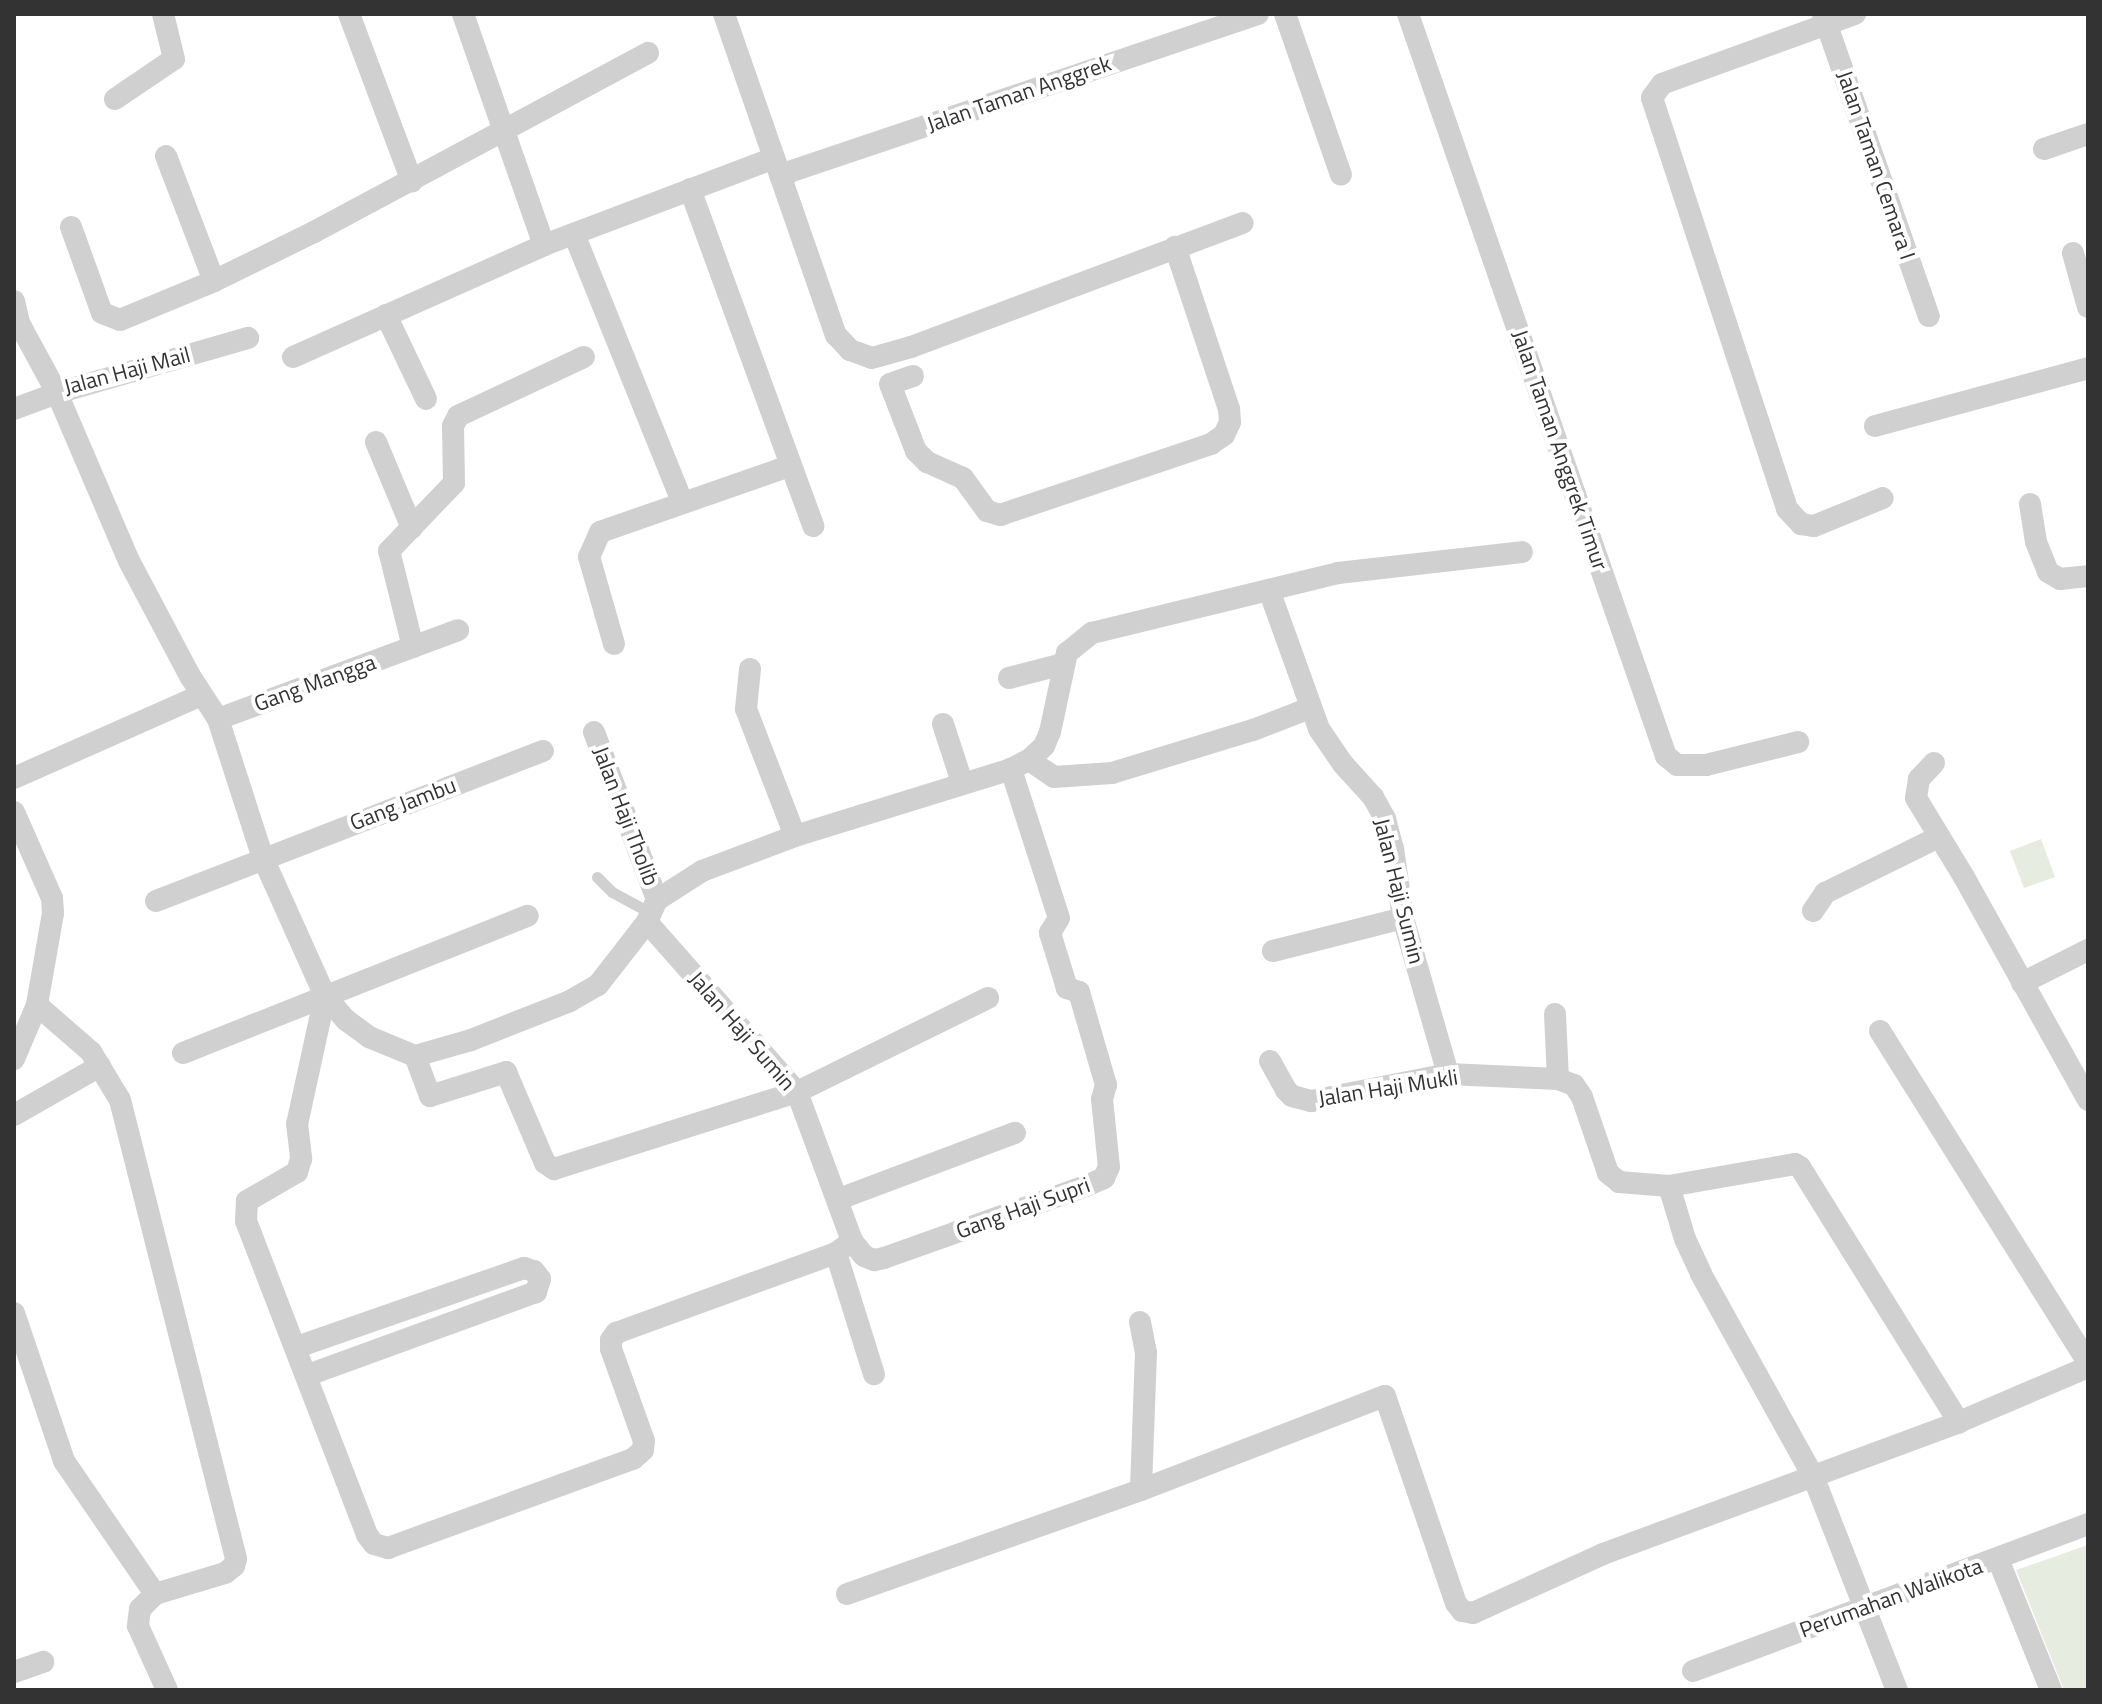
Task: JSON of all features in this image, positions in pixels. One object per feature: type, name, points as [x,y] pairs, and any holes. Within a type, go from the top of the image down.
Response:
[{"type":"street","points":[[115,99],[154,76],[174,59],[175,52],[163,14]]},
{"type":"street","points":[[349,14],[412,182]]},
{"type":"street","points":[[724,14],[836,335],[850,350],[872,358],[911,347],[1243,223]]},
{"type":"street","name":"Jalan Taman Anggrek","points":[[293,357],[544,245],[742,169],[777,166],[1258,14]]},
{"type":"street","points":[[1285,14],[1341,175]]},
{"type":"street","name":"Jalan Taman Anggrek Timur","points":[[1408,14],[1666,756],[1677,765],[1706,765],[1798,742]]},
{"type":"street","points":[[1855,14],[1825,19],[1662,84],[1652,98],[1787,509],[1801,524],[1814,526],[1883,498]]},
{"type":"street","points":[[465,19],[544,245]]},
{"type":"street","name":"Jalan Taman Cemara I","points":[[1825,19],[1929,316]]},
{"type":"street","points":[[71,227],[102,313],[120,320],[214,281],[412,182],[648,53]]},
{"type":"street","points":[[2044,149],[2088,134]]},
{"type":"street","points":[[166,156],[214,281]]},
{"type":"street","points":[[690,189],[813,526]]},
{"type":"street","points":[[574,234],[682,501]]},
{"type":"street","points":[[913,376],[890,384],[916,451],[927,462],[963,478],[987,511],[1000,515],[1211,444],[1224,435],[1230,422],[1229,409],[1175,247]]},
{"type":"street","points":[[2073,253],[2088,307]]},
{"type":"street","name":"Jalan Haji Mail","points":[[14,301],[19,323],[57,393],[248,338]]},
{"type":"street","points":[[386,315],[426,399]]},
{"type":"street","points":[[413,647],[389,557],[392,546],[454,483],[453,426],[458,416],[584,357]]},
{"type":"street","points":[[1875,426],[2088,368]]},
{"type":"street","points":[[14,409],[57,393],[128,559],[201,695],[218,719],[263,858],[325,996],[346,1020],[369,1037],[415,1056],[471,1040],[598,985],[652,912],[702,871],[795,836],[1020,764],[1044,746],[1050,732],[1063,664],[1079,640],[1092,633],[1338,573],[1522,552]]},
{"type":"street","points":[[376,442],[412,528]]},
{"type":"street","points":[[614,644],[589,557],[600,532],[789,466]]},
{"type":"street","points":[[2030,504],[2036,542],[2048,572],[2060,579],[2088,576]]},
{"type":"street","name":"Jalan Haji Sumin","points":[[1269,590],[1319,729],[1343,764],[1373,797],[1385,819],[1393,848],[1403,918],[1448,1074]]},
{"type":"street","name":"Gang Mangga","points":[[218,719],[458,630]]},
{"type":"street","points":[[1009,678],[1063,664]]},
{"type":"street","points":[[750,669],[746,709],[795,836]]},
{"type":"street","points":[[14,778],[201,695]]},
{"type":"street","points":[[1020,764],[1054,777],[1112,773],[1253,730],[1310,708]]},
{"type":"street","points":[[943,724],[962,782]]},
{"type":"street","name":"Jalan Haji Tholib","points":[[594,732],[652,912]]},
{"type":"street","name":"Gang Jambu","points":[[156,901],[543,751]]},
{"type":"street","points":[[1934,763],[1919,779],[1916,798],[2022,983],[2081,1071],[2088,1100]]},
{"type":"street","name":"Gang Haji Supri","points":[[844,1247],[874,1260],[884,1258],[1095,1182],[1104,1178],[1109,1167],[1102,1099],[1106,1085],[1079,992],[1067,988],[1050,933],[1059,918],[1020,764]]},
{"type":"street","points":[[14,812],[52,898],[53,913],[37,1005],[14,1059]]},
{"type":"street","points":[[1813,911],[1825,893],[1939,837]]},
{"type":"street","name":"Jalan Haji Sumin","points":[[652,912],[797,1092],[839,1199],[844,1247],[874,1374]]},
{"type":"street","points":[[183,1053],[528,916]]},
{"type":"street","points":[[1273,951],[1403,918]]},
{"type":"street","points":[[2022,983],[2088,950]]},
{"type":"street","points":[[325,996],[297,1124],[301,1159],[297,1172],[247,1201],[245,1211],[367,1535],[374,1544],[388,1548],[633,1459],[643,1450],[644,1441],[611,1349],[611,1340],[616,1333],[844,1247]]},
{"type":"street","points":[[415,1056],[430,1096],[500,1071],[506,1072],[545,1163],[554,1169],[797,1092],[988,998]]},
{"type":"street","points":[[37,1005],[71,1032],[100,1066],[120,1100],[236,1559],[234,1566],[225,1573],[155,1594],[140,1609],[138,1626],[167,1690]]},
{"type":"street","points":[[1555,1014],[1558,1079],[1574,1085],[1582,1097],[1612,1178],[1619,1182],[1669,1186],[1795,1164],[1959,1422]]},
{"type":"street","points":[[847,1594],[1141,1490],[1385,1396],[1456,1603],[1462,1611],[1473,1613],[1603,1554],[1959,1422],[2088,1364],[1880,1031]]},
{"type":"street","name":"Jalan Haji Mukli","points":[[1270,1061],[1292,1096],[1311,1101],[1448,1074],[1558,1079]]},
{"type":"street","points":[[14,1115],[100,1066]]},
{"type":"street","points":[[839,1199],[1015,1133]]},
{"type":"street","points":[[1669,1186],[1685,1239],[1701,1274],[1813,1476],[1897,1690]]},
{"type":"street","points":[[297,1347],[524,1268],[534,1271],[540,1279],[536,1292],[308,1375]]},
{"type":"street","points":[[14,1313],[64,1461],[155,1594]]},
{"type":"street","points":[[1140,1322],[1146,1352],[1141,1490]]},
{"type":"street","name":"Perumahan Walikota","points":[[1693,1671],[2088,1524]]},
{"type":"street","points":[[1998,1559],[2051,1690]]},
{"type":"street","points":[[14,1672],[43,1662]]},
{"type":"lane","points":[[597,877],[612,892],[652,912]]},
{"type":"shaded area","points":[[2041,839],[2055,877],[2024,888],[2010,851]]},
{"type":"shaded area","points":[[2088,1545],[2088,1690],[2064,1690],[2016,1570]]}]
